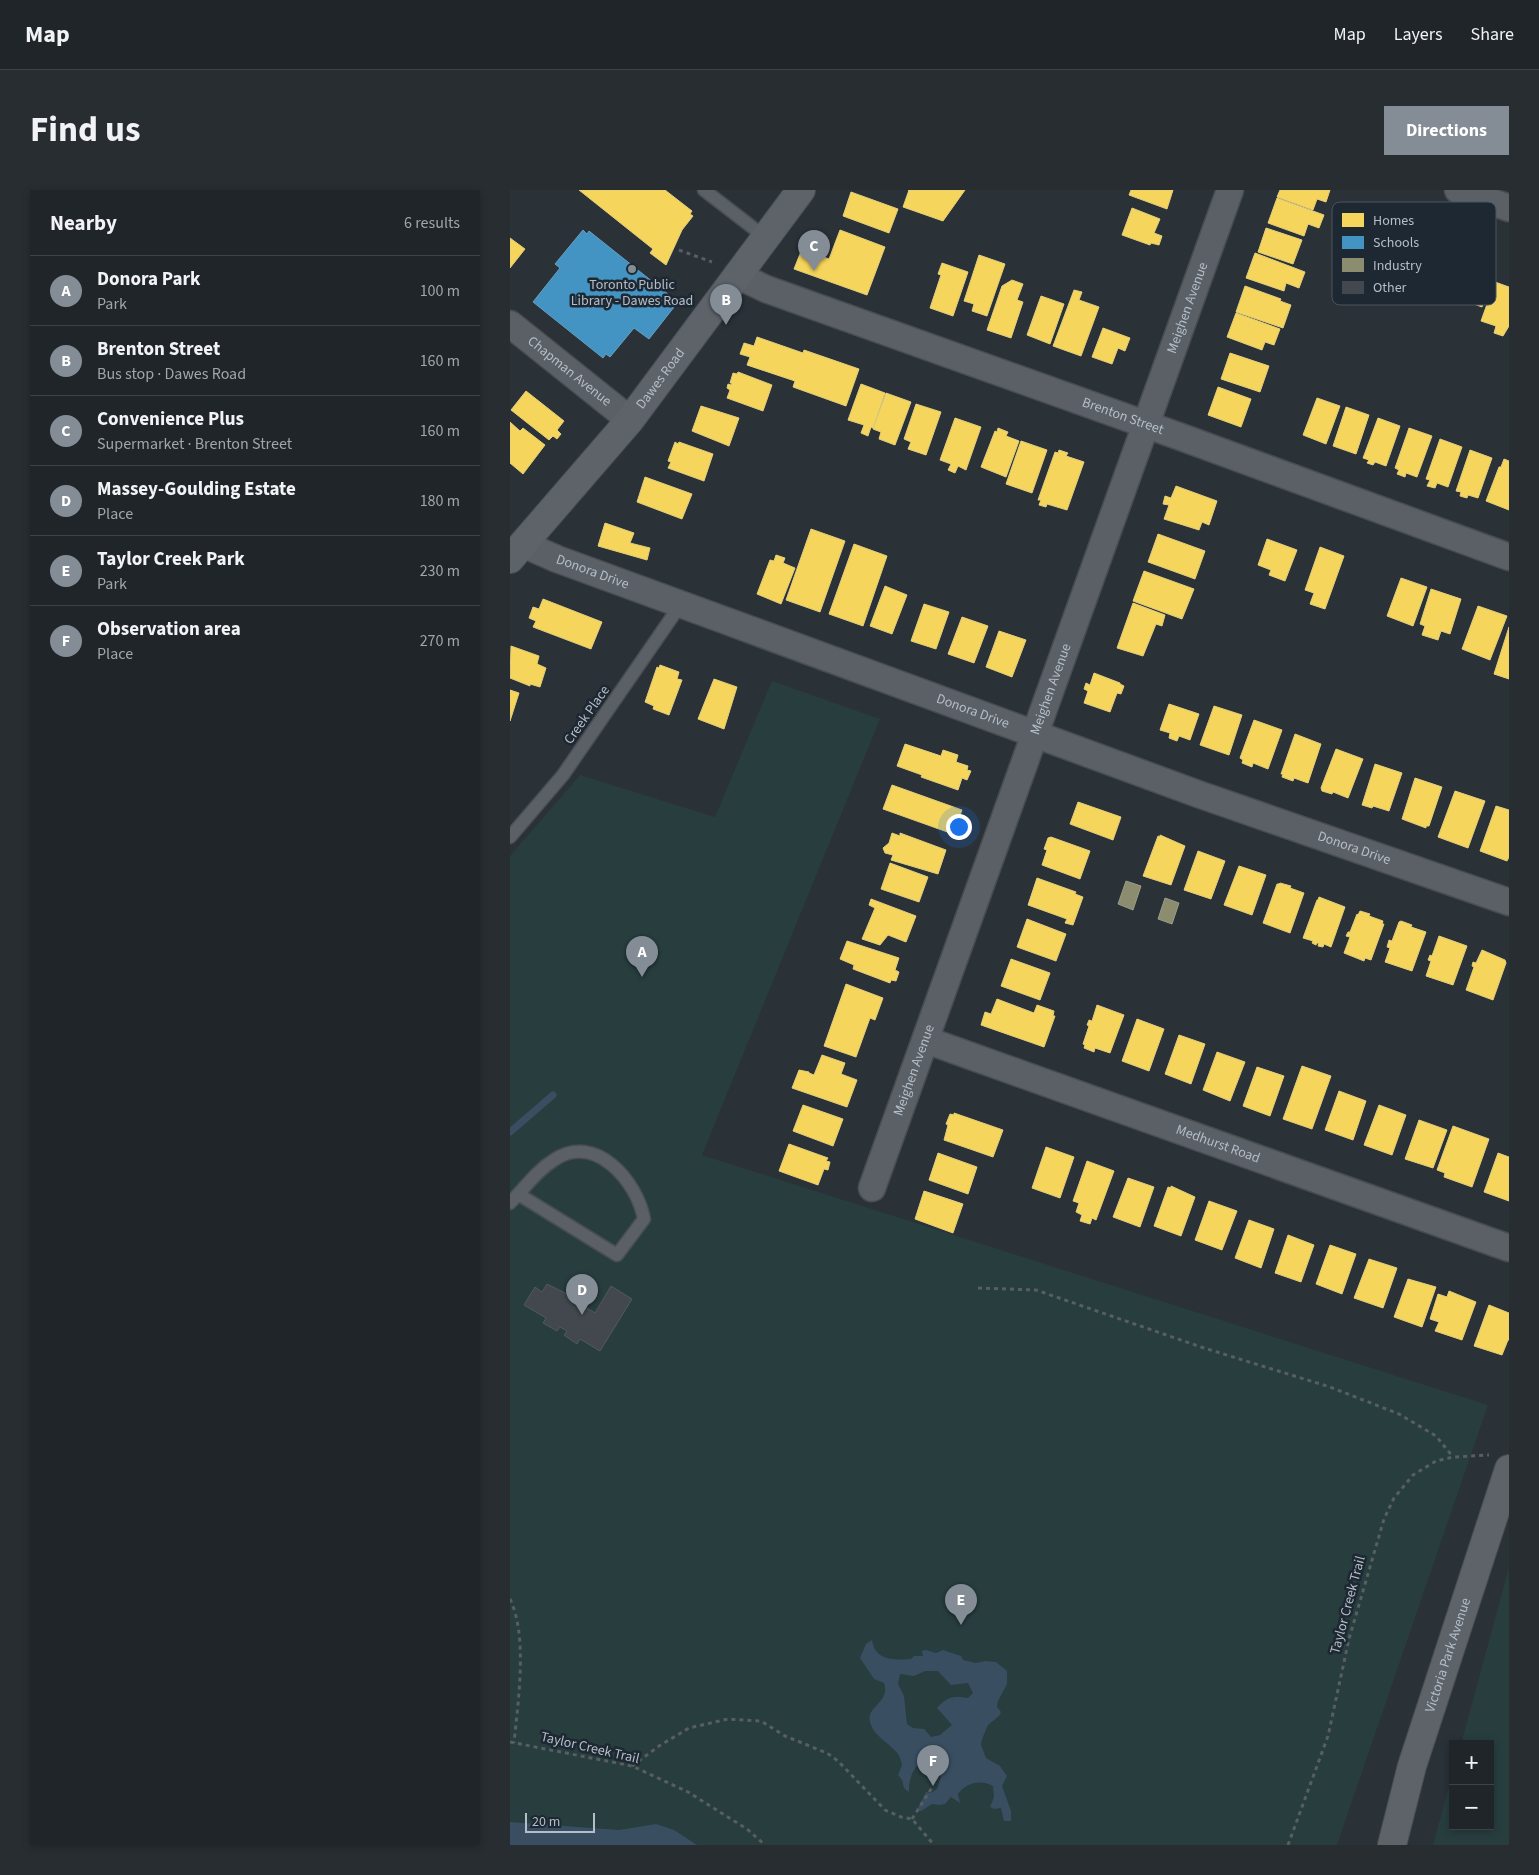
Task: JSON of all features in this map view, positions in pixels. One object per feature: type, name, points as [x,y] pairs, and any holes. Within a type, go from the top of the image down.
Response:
[{"type":"street","name":"Dawes Road","points":[[516,552],[630,420],[800,190]]},
{"type":"street","name":"Meighen Avenue","points":[[872,1188],[1230,190]]},
{"type":"street","points":[[1458,190],[1492,202]]},
{"type":"street","points":[[1496,203],[1509,208]]},
{"type":"street","name":"Brenton Street","points":[[737,275],[766,289],[1509,557]]},
{"type":"street","name":"Chapman Avenue","points":[[510,324],[630,420]]},
{"type":"street","name":"Donora Drive","points":[[516,552],[556,559],[1198,794],[1509,902]]},
{"type":"street","name":"Medhurst Road","points":[[926,1040],[1509,1248]]},
{"type":"street","name":"Victoria Park Avenue","points":[[1392,1845],[1412,1766],[1502,1463]]},
{"type":"lane","points":[[704,190],[765,237]]},
{"type":"lane","name":"Creek Place","points":[[510,837],[563,775],[681,604]]},
{"type":"lane","points":[[571,1152],[585,1152],[609,1163],[621,1172],[640,1202],[644,1219],[617,1255],[514,1198],[531,1178],[555,1159],[571,1152]]},
{"type":"path","points":[[679,250],[712,262]]},
{"type":"path","points":[[978,1288],[1036,1290],[1196,1345],[1330,1387],[1399,1414],[1436,1436],[1453,1457]]},
{"type":"path","name":"Taylor Creek Trail","points":[[1288,1845],[1328,1736],[1349,1639],[1384,1519],[1394,1498],[1413,1474],[1436,1461],[1453,1457],[1487,1454],[1502,1463]]},
{"type":"path","points":[[510,1599],[515,1610],[521,1664],[512,1743]]},
{"type":"path","points":[[632,1766],[659,1746],[689,1728],[728,1719],[761,1721],[785,1736],[827,1754],[838,1761],[884,1810],[912,1819],[934,1845]]},
{"type":"path","name":"Taylor Creek Trail","points":[[512,1743],[632,1766],[688,1792],[747,1829],[765,1845]]},
{"type":"path","points":[[912,1819],[933,1786]]},
{"type":"green space","points":[[772,681],[880,719],[702,1155],[1488,1405],[1337,1845],[510,1845],[510,856],[580,775],[715,817]]},
{"type":"green space","points":[[1509,1567],[1509,1845],[1433,1845],[1449,1787],[1449,1830],[1494,1830],[1494,1740],[1462,1740]]},
{"type":"water","points":[[872,1640],[877,1652],[886,1658],[911,1659],[914,1656],[923,1656],[922,1651],[926,1650],[936,1653],[943,1650],[961,1656],[963,1660],[976,1663],[985,1661],[996,1662],[1007,1671],[1007,1684],[997,1707],[1001,1712],[988,1725],[981,1745],[986,1758],[1000,1766],[1007,1776],[1002,1786],[1011,1811],[1011,1821],[1004,1821],[1001,1808],[994,1809],[990,1807],[994,1797],[993,1786],[983,1783],[974,1783],[961,1790],[958,1794],[960,1803],[951,1797],[945,1804],[932,1804],[921,1811],[917,1810],[926,1792],[931,1793],[937,1789],[941,1777],[936,1768],[930,1763],[924,1762],[919,1764],[912,1775],[909,1792],[904,1788],[902,1780],[898,1775],[902,1765],[899,1755],[876,1733],[871,1725],[871,1713],[881,1701],[885,1690],[884,1683],[874,1679],[860,1658],[866,1644]],"holes":[[[925,1671],[938,1671],[951,1685],[968,1683],[973,1693],[968,1698],[954,1697],[948,1699],[937,1708],[952,1725],[940,1735],[931,1737],[924,1729],[913,1728],[907,1724],[904,1696],[898,1684],[900,1674],[914,1676]]]},
{"type":"water","points":[[510,1822],[619,1830],[656,1824],[674,1830],[697,1845],[510,1845]]},
{"type":"building: Homes","points":[[579,190],[665,190],[692,211],[690,214],[693,216],[682,230],[666,265],[650,253],[653,249]]},
{"type":"building: Homes","points":[[909,190],[965,190],[943,221],[903,207]]},
{"type":"building: Homes","points":[[1131,190],[1173,190],[1167,209],[1129,195]]},
{"type":"building: Homes","points":[[1280,190],[1330,190],[1326,202],[1317,199],[1313,210],[1277,197]]},
{"type":"building: Homes","points":[[851,192],[898,209],[889,233],[843,216]]},
{"type":"building: Homes","points":[[1277,198],[1324,215],[1319,228],[1308,224],[1304,236],[1268,223]]},
{"type":"building: Homes","points":[[1132,208],[1160,219],[1154,233],[1162,236],[1159,245],[1151,243],[1150,245],[1122,235]]},
{"type":"building: Homes","points":[[1266,228],[1302,240],[1293,264],[1258,252]]},
{"type":"building: Homes","points":[[840,230],[885,247],[867,295],[794,269],[802,249],[829,259]]},
{"type":"building: Homes","points":[[510,238],[525,249],[510,268]]},
{"type":"building: Homes","points":[[1255,253],[1305,272],[1299,288],[1286,283],[1284,291],[1246,278]]},
{"type":"building: Homes","points":[[979,255],[1005,264],[987,316],[972,311],[974,304],[964,301]]},
{"type":"building: Homes","points":[[942,263],[968,272],[953,316],[930,308],[941,275],[938,274]]},
{"type":"building: Homes","points":[[1012,280],[1023,284],[1017,300],[1023,302],[1011,338],[987,330],[1002,286]]},
{"type":"building: Homes","points":[[1496,282],[1509,287],[1509,326],[1503,336],[1494,333],[1496,326],[1481,321],[1487,305],[1496,305]]},
{"type":"building: Homes","points":[[1245,286],[1281,299],[1280,301],[1291,305],[1283,328],[1236,312]]},
{"type":"building: Homes","points":[[1074,290],[1082,292],[1079,300],[1099,307],[1081,356],[1053,346]]},
{"type":"building: Homes","points":[[1041,296],[1064,304],[1050,344],[1027,335]]},
{"type":"building: Homes","points":[[1236,313],[1280,329],[1274,345],[1265,342],[1262,350],[1227,337]]},
{"type":"building: Homes","points":[[1103,328],[1130,338],[1125,351],[1118,348],[1112,364],[1092,357]]},
{"type":"building: Homes","points":[[757,337],[803,353],[804,350],[859,369],[846,406],[793,387],[795,381],[747,365],[750,357],[740,354],[744,343],[754,346]]},
{"type":"building: Homes","points":[[1230,353],[1269,366],[1260,392],[1221,379]]},
{"type":"building: Homes","points":[[738,372],[772,385],[763,411],[727,398],[730,390],[727,388],[728,384],[731,385],[732,383],[730,383],[733,373],[737,374]]},
{"type":"building: Homes","points":[[861,384],[885,393],[873,428],[871,427],[868,436],[861,433],[864,425],[848,420]]},
{"type":"building: Homes","points":[[1218,387],[1251,399],[1241,427],[1208,415]]},
{"type":"building: Homes","points":[[526,391],[564,421],[557,430],[561,434],[557,439],[553,436],[549,440],[511,410]]},
{"type":"building: Homes","points":[[886,393],[911,402],[895,445],[879,439],[881,432],[873,429]]},
{"type":"building: Homes","points":[[1317,398],[1340,406],[1326,444],[1303,435]]},
{"type":"building: Homes","points":[[916,404],[941,412],[926,455],[908,449],[911,442],[904,439]]},
{"type":"building: Homes","points":[[701,406],[739,418],[729,446],[692,431]]},
{"type":"building: Homes","points":[[1346,407],[1369,415],[1356,454],[1333,446]]},
{"type":"building: Homes","points":[[955,418],[981,427],[966,470],[958,466],[955,473],[948,470],[951,464],[940,460]]},
{"type":"building: Homes","points":[[1378,418],[1400,426],[1386,466],[1375,462],[1373,465],[1367,463],[1369,460],[1363,458]]},
{"type":"building: Homes","points":[[510,422],[520,431],[523,428],[545,445],[523,474],[510,463]]},
{"type":"building: Homes","points":[[998,428],[1008,432],[1006,436],[1019,441],[1006,477],[981,467],[995,431],[997,432]]},
{"type":"building: Homes","points":[[1409,428],[1432,436],[1417,477],[1406,473],[1405,477],[1397,474],[1399,470],[1395,468]]},
{"type":"building: Homes","points":[[1440,439],[1462,447],[1448,487],[1437,483],[1435,488],[1427,486],[1430,480],[1426,479]]},
{"type":"building: Homes","points":[[1021,441],[1047,450],[1032,493],[1006,484]]},
{"type":"building: Homes","points":[[675,442],[713,454],[704,481],[668,468],[671,462],[668,461]]},
{"type":"building: Homes","points":[[1059,450],[1068,453],[1066,456],[1084,462],[1067,510],[1047,504],[1046,507],[1039,505],[1041,500],[1038,500],[1055,452],[1058,453]]},
{"type":"building: Homes","points":[[1470,450],[1492,458],[1478,498],[1468,495],[1467,498],[1460,496],[1461,492],[1456,491]]},
{"type":"building: Homes","points":[[1504,459],[1509,461],[1509,510],[1486,501]]},
{"type":"building: Homes","points":[[645,477],[692,494],[682,519],[637,502]]},
{"type":"building: Homes","points":[[1176,486],[1217,501],[1209,525],[1202,522],[1199,530],[1164,519],[1169,505],[1163,504],[1165,496],[1171,498]]},
{"type":"building: Homes","points":[[605,523],[634,533],[630,543],[650,548],[647,560],[598,546]]},
{"type":"building: Homes","points":[[811,529],[845,541],[820,612],[786,600]]},
{"type":"building: Homes","points":[[1158,534],[1205,551],[1195,579],[1148,562]]},
{"type":"building: Homes","points":[[1267,539],[1297,550],[1285,581],[1269,575],[1271,570],[1258,565]]},
{"type":"building: Homes","points":[[854,544],[887,556],[863,626],[829,614]]},
{"type":"building: Homes","points":[[1320,547],[1344,556],[1325,609],[1310,604],[1314,593],[1305,590]]},
{"type":"building: Homes","points":[[776,555],[785,558],[783,563],[795,568],[781,604],[757,594],[770,560],[774,561]]},
{"type":"building: Homes","points":[[1144,571],[1194,589],[1182,619],[1133,601]]},
{"type":"building: Homes","points":[[1401,578],[1427,587],[1413,626],[1387,616]]},
{"type":"building: Homes","points":[[885,586],[907,595],[892,634],[870,626]]},
{"type":"building: Homes","points":[[1431,589],[1461,599],[1450,634],[1441,631],[1438,640],[1422,635],[1425,626],[1420,624]]},
{"type":"building: Homes","points":[[543,599],[602,622],[591,649],[533,627],[536,621],[529,618],[533,607],[539,609]]},
{"type":"building: Homes","points":[[1133,603],[1165,615],[1162,626],[1156,624],[1143,656],[1117,648]]},
{"type":"building: Homes","points":[[924,604],[949,612],[936,649],[911,641]]},
{"type":"building: Homes","points":[[1478,606],[1507,616],[1490,660],[1462,649]]},
{"type":"building: Homes","points":[[962,617],[988,626],[974,663],[948,654]]},
{"type":"building: Homes","points":[[1509,627],[1509,679],[1494,674]]},
{"type":"building: Homes","points":[[999,631],[1026,640],[1012,677],[986,667]]},
{"type":"building: Homes","points":[[511,646],[539,656],[537,664],[546,668],[540,687],[530,684],[530,686],[510,678]]},
{"type":"building: Homes","points":[[660,665],[679,672],[677,679],[682,680],[669,715],[653,709],[654,706],[645,702],[657,667],[659,668]]},
{"type":"building: Homes","points":[[1094,673],[1124,686],[1121,694],[1117,693],[1110,712],[1084,703],[1088,691],[1084,689],[1086,683],[1090,685]]},
{"type":"building: Homes","points":[[714,679],[737,687],[724,729],[698,719]]},
{"type":"building: Homes","points":[[510,690],[519,693],[510,721]]},
{"type":"building: Homes","points":[[1169,704],[1199,714],[1190,740],[1179,736],[1177,741],[1169,738],[1170,733],[1160,730]]},
{"type":"building: Homes","points":[[1214,706],[1242,715],[1229,755],[1200,745]]},
{"type":"building: Homes","points":[[1254,720],[1282,730],[1268,769],[1253,763],[1252,767],[1242,763],[1243,760],[1240,758]]},
{"type":"building: Homes","points":[[1295,734],[1321,744],[1308,783],[1294,778],[1293,781],[1282,777],[1283,774],[1281,774]]},
{"type":"building: Homes","points":[[905,744],[941,756],[943,750],[958,755],[956,762],[968,766],[967,770],[971,771],[967,780],[962,778],[958,790],[897,766]]},
{"type":"building: Homes","points":[[1336,749],[1363,759],[1348,798],[1333,792],[1332,794],[1322,791],[1321,788]]},
{"type":"building: Homes","points":[[1375,764],[1402,773],[1389,811],[1362,805]]},
{"type":"building: Homes","points":[[1415,778],[1442,787],[1429,826],[1426,826],[1426,828],[1402,819]]},
{"type":"building: Homes","points":[[892,785],[962,810],[953,834],[883,809]]},
{"type":"building: Homes","points":[[1455,791],[1485,801],[1468,848],[1438,837]]},
{"type":"building: Homes","points":[[1078,802],[1121,817],[1113,840],[1070,824]]},
{"type":"building: Homes","points":[[1496,806],[1509,810],[1509,857],[1507,861],[1480,851]]},
{"type":"building: Homes","points":[[892,833],[900,836],[900,833],[946,850],[938,874],[891,860],[893,855],[885,853],[883,848],[889,843]]},
{"type":"building: Homes","points":[[1160,835],[1185,846],[1171,885],[1143,876]]},
{"type":"building: Homes","points":[[1051,837],[1090,851],[1080,879],[1042,865],[1047,850],[1044,849],[1048,838]]},
{"type":"building: Homes","points":[[1198,851],[1225,861],[1211,899],[1184,890]]},
{"type":"building: Homes","points":[[890,863],[928,877],[919,902],[881,889]]},
{"type":"building: Homes","points":[[1239,866],[1266,875],[1252,915],[1224,905]]},
{"type":"building: Homes","points":[[1037,878],[1076,892],[1075,894],[1083,897],[1073,925],[1065,923],[1067,919],[1028,905]]},
{"type":"building: Homes","points":[[1280,883],[1304,893],[1290,933],[1263,923],[1277,884]]},
{"type":"building: Homes","points":[[1319,897],[1345,907],[1331,947],[1324,944],[1323,947],[1318,946],[1319,943],[1316,945],[1312,943],[1313,941],[1303,938]]},
{"type":"building: Homes","points":[[871,899],[916,916],[906,942],[888,935],[880,945],[862,939],[875,908],[869,905]]},
{"type":"building: Homes","points":[[1360,911],[1383,921],[1382,924],[1384,924],[1371,960],[1365,958],[1364,961],[1344,953],[1350,937],[1346,936],[1350,932]]},
{"type":"building: Homes","points":[[1027,919],[1066,934],[1056,961],[1017,947]]},
{"type":"building: Homes","points":[[1401,921],[1426,932],[1412,971],[1385,962],[1390,948],[1387,947],[1389,940],[1392,941]]},
{"type":"building: Homes","points":[[1439,936],[1467,946],[1453,985],[1426,976],[1431,961],[1428,960],[1430,955],[1432,956]]},
{"type":"building: Homes","points":[[847,941],[899,958],[895,970],[899,972],[896,981],[891,980],[890,983],[853,969],[854,965],[840,959]]},
{"type":"building: Homes","points":[[1482,950],[1505,960],[1506,963],[1493,1000],[1466,990],[1474,967],[1472,966],[1473,962],[1476,963]]},
{"type":"building: Homes","points":[[1011,959],[1050,973],[1040,1000],[1001,986]]},
{"type":"building: Homes","points":[[846,984],[883,998],[875,1020],[870,1018],[856,1057],[824,1046]]},
{"type":"building: Homes","points":[[997,999],[1034,1013],[1037,1005],[1054,1011],[1053,1016],[1055,1016],[1044,1047],[981,1025],[985,1012],[991,1014]]},
{"type":"building: Homes","points":[[1097,1005],[1124,1015],[1110,1053],[1095,1048],[1094,1052],[1084,1048],[1085,1045],[1083,1044],[1089,1026],[1087,1025],[1089,1020],[1092,1021]]},
{"type":"building: Homes","points":[[1137,1019],[1164,1029],[1149,1071],[1122,1061]]},
{"type":"building: Homes","points":[[1179,1035],[1205,1044],[1191,1084],[1165,1074]]},
{"type":"building: Homes","points":[[1217,1052],[1245,1062],[1230,1101],[1203,1090]]},
{"type":"building: Homes","points":[[822,1055],[845,1063],[841,1074],[857,1080],[847,1107],[792,1088],[799,1070],[814,1075]]},
{"type":"building: Homes","points":[[1302,1066],[1331,1076],[1312,1129],[1283,1119]]},
{"type":"building: Homes","points":[[1257,1067],[1284,1076],[1270,1116],[1243,1106]]},
{"type":"building: Homes","points":[[1339,1091],[1366,1101],[1353,1140],[1325,1130]]},
{"type":"building: Homes","points":[[803,1105],[843,1119],[833,1146],[793,1131]]},
{"type":"building: Homes","points":[[1379,1105],[1406,1115],[1392,1155],[1364,1145]]},
{"type":"building: Homes","points":[[954,1113],[1003,1130],[993,1157],[944,1140],[948,1125],[946,1124],[950,1114],[954,1115]]},
{"type":"building: Homes","points":[[1419,1120],[1447,1130],[1433,1168],[1405,1159]]},
{"type":"building: Homes","points":[[1453,1126],[1489,1139],[1472,1187],[1444,1177],[1445,1173],[1437,1170]]},
{"type":"building: Homes","points":[[789,1144],[828,1158],[826,1161],[830,1162],[828,1170],[824,1169],[818,1185],[779,1171]]},
{"type":"building: Homes","points":[[1046,1147],[1074,1157],[1060,1198],[1032,1188]]},
{"type":"building: Homes","points":[[938,1153],[977,1167],[968,1194],[929,1180]]},
{"type":"building: Homes","points":[[1498,1153],[1509,1157],[1509,1201],[1484,1192]]},
{"type":"building: Homes","points":[[1087,1161],[1114,1171],[1096,1220],[1092,1218],[1090,1224],[1080,1221],[1082,1215],[1076,1212],[1079,1203],[1073,1201]]},
{"type":"building: Homes","points":[[1128,1178],[1154,1187],[1140,1227],[1113,1217]]},
{"type":"building: Homes","points":[[1171,1186],[1195,1197],[1181,1236],[1154,1226],[1168,1187],[1171,1188]]},
{"type":"building: Homes","points":[[924,1191],[963,1204],[953,1233],[915,1219]]},
{"type":"building: Homes","points":[[1209,1201],[1237,1211],[1222,1250],[1195,1240]]},
{"type":"building: Homes","points":[[1249,1220],[1274,1229],[1261,1268],[1235,1258]]},
{"type":"building: Homes","points":[[1288,1235],[1314,1245],[1301,1282],[1275,1273]]},
{"type":"building: Homes","points":[[1330,1245],[1356,1254],[1342,1294],[1316,1284]]},
{"type":"building: Homes","points":[[1369,1259],[1397,1268],[1383,1308],[1354,1298]]},
{"type":"building: Homes","points":[[1408,1279],[1436,1287],[1422,1327],[1394,1317]]},
{"type":"building: Homes","points":[[1449,1291],[1476,1302],[1462,1340],[1435,1331],[1439,1322],[1430,1319],[1438,1294],[1447,1297]]},
{"type":"building: Homes","points":[[1489,1305],[1509,1313],[1509,1340],[1502,1355],[1474,1346]]},
{"type":"building: Schools","points":[[583,230],[587,234],[589,231],[678,302],[649,339],[634,328],[610,357],[606,354],[603,358],[533,302],[560,268],[555,264]]},
{"type":"building: Industry","points":[[1126,881],[1141,886],[1133,910],[1118,904]]},
{"type":"building: Industry","points":[[1165,898],[1179,903],[1172,924],[1158,919]]},
{"type":"building: Other","points":[[547,1284],[569,1295],[567,1298],[581,1307],[582,1305],[595,1313],[611,1286],[632,1299],[600,1351],[580,1339],[577,1344],[564,1335],[567,1331],[560,1327],[557,1331],[543,1323],[546,1318],[524,1305],[535,1287],[542,1292]]},
{"type":"waterway","points":[[510,1132],[553,1095]]},
{"type":"place","name":"Toronto Public Library - Dawes Road","points":[[632,269]]},
{"type":"place","name":"Convenience Plus","points":[[814,271]]},
{"type":"place","name":"Brenton Street","points":[[726,325]]},
{"type":"place","name":"Donora Park","points":[[642,977]]},
{"type":"place","name":"Massey-Goulding Estate","points":[[582,1315]]},
{"type":"place","name":"Taylor Creek Park","points":[[961,1625]]},
{"type":"place","name":"Observation area","points":[[933,1786]]}]
